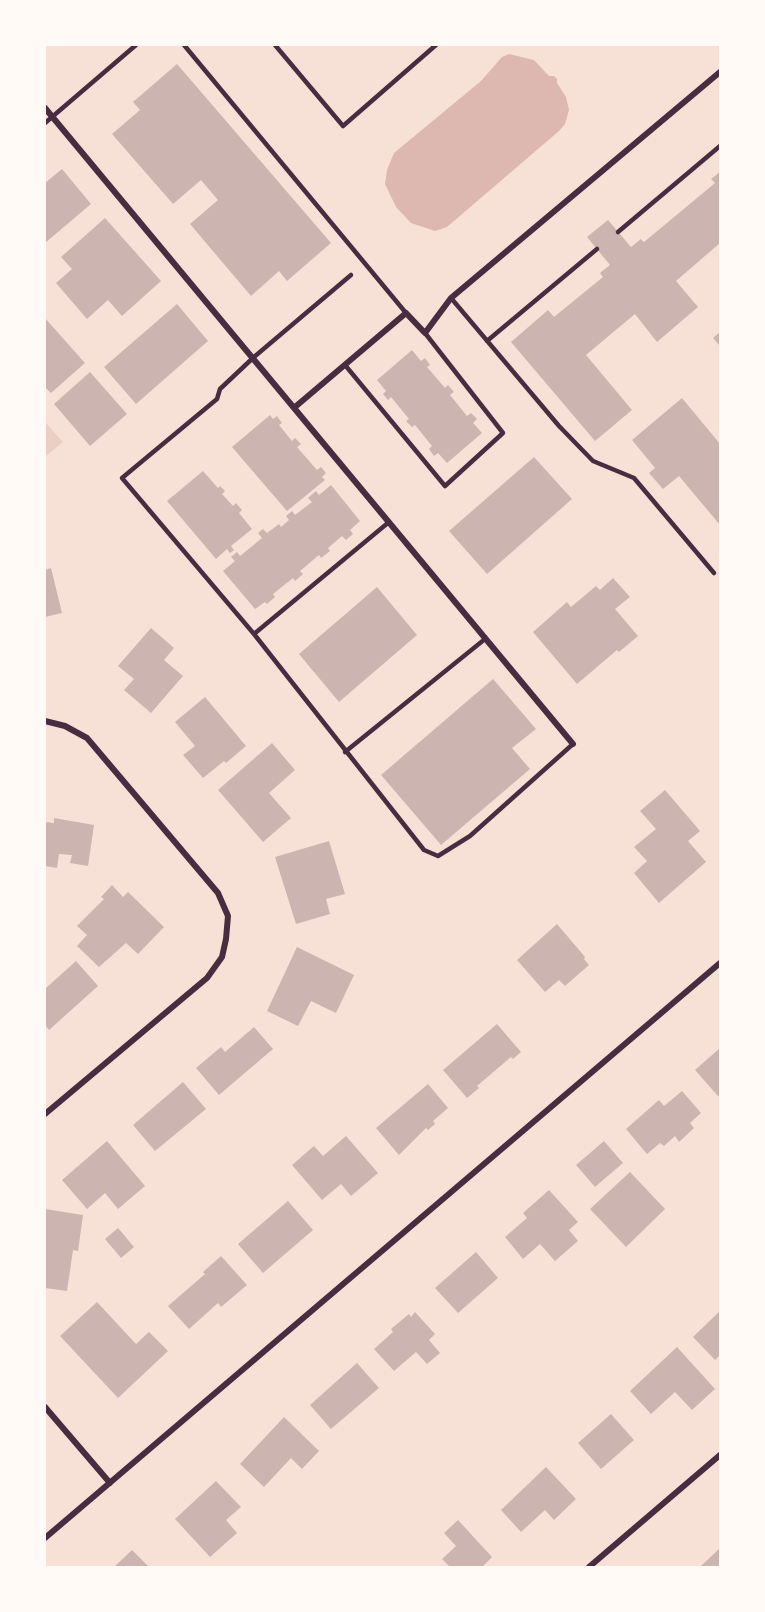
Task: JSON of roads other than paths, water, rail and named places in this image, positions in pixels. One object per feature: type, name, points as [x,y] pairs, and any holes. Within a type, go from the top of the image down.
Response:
[{"type":"street","points":[[295,408],[406,313],[425,333],[451,298],[720,72]]},
{"type":"street","points":[[45,108],[573,744]]},
{"type":"street","points":[[45,721],[65,726],[87,738],[218,893],[228,916],[222,957],[207,978],[45,1114]]},
{"type":"street","points":[[45,1538],[720,963]]},
{"type":"street","points":[[45,1407],[110,1483]]},
{"type":"street","points":[[589,1567],[720,1455]]},
{"type":"lane","points":[[45,123],[136,45]]},
{"type":"lane","points":[[184,45],[406,313]]},
{"type":"lane","points":[[275,45],[343,126],[436,45]]},
{"type":"lane","points":[[618,232],[720,146]]},
{"type":"lane","points":[[487,341],[597,249]]},
{"type":"lane","points":[[351,275],[254,357],[220,389],[217,399],[122,478],[254,634],[424,850],[438,856],[470,836],[573,744]]},
{"type":"lane","points":[[451,298],[559,426],[593,461],[634,478],[714,573]]},
{"type":"lane","points":[[345,365],[445,486],[504,433],[425,333]]},
{"type":"lane","points":[[254,634],[389,522]]},
{"type":"lane","points":[[345,752],[485,639]]}]
